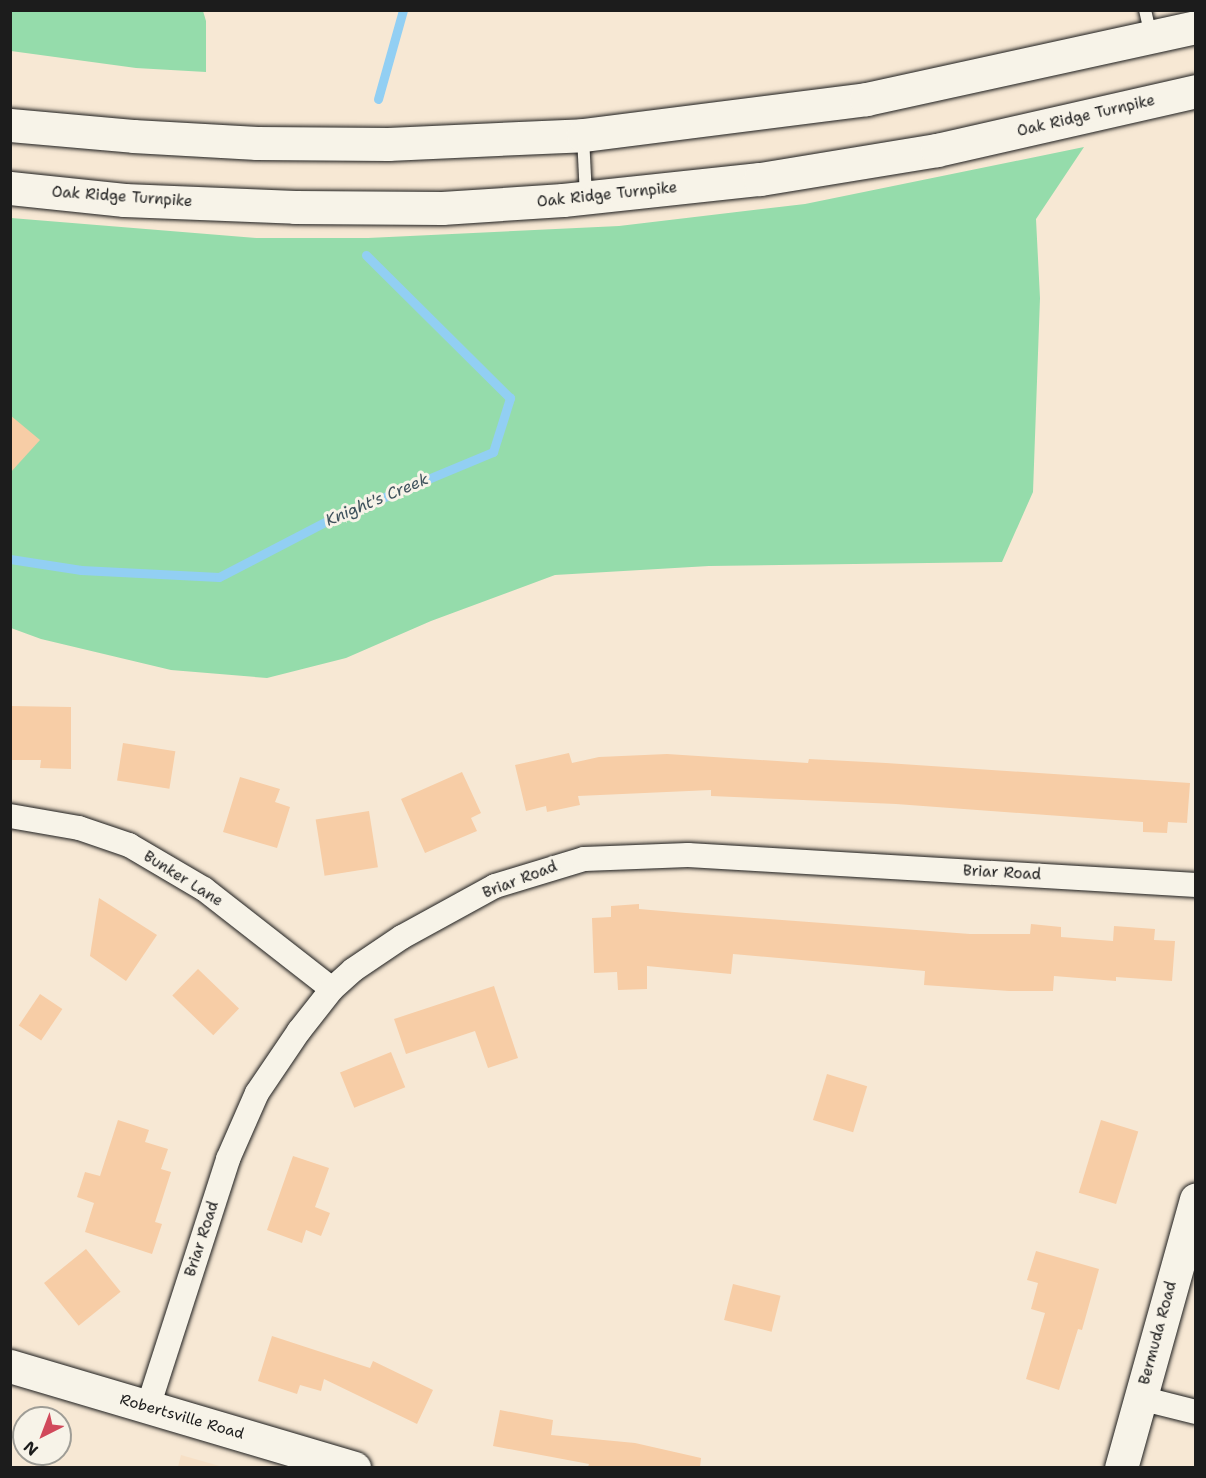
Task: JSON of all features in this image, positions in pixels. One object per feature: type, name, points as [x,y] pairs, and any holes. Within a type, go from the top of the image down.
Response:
[{"type":"main road","points":[[10,125],[133,136],[258,143],[388,144],[583,135],[866,99],[1149,23],[1196,27]]},
{"type":"main road","name":"Oak Ridge Turnpike","points":[[10,188],[124,200],[295,207],[442,208],[586,198],[760,178],[937,150],[1196,91]]},
{"type":"main road","name":"Bermuda Road","points":[[1121,1467],[1196,1199]]},
{"type":"main road","name":"Robertsville Road","points":[[10,1366],[354,1467]]},
{"type":"street","name":"Bunker Lane","points":[[10,816],[79,828],[129,845],[204,889],[332,990]]},
{"type":"street","name":"Briar Road","points":[[148,1407],[228,1159],[253,1102],[300,1031],[332,990],[353,970],[402,937],[495,886],[584,859],[688,855],[1196,885]]},
{"type":"street","points":[[1140,1398],[1196,1412]]},
{"type":"lane","points":[[583,135],[586,198]]},
{"type":"shaded area","points":[[181,1455],[223,1467],[178,1467]]},
{"type":"green space","points":[[11,10],[203,11],[206,21],[206,72],[136,68],[11,51]]},
{"type":"green space","points":[[1084,147],[1036,219],[1040,298],[1033,492],[1002,562],[709,566],[555,575],[431,621],[346,658],[267,678],[171,670],[41,639],[11,628],[11,218],[256,238],[368,238],[619,226],[805,204]]},
{"type":"building","points":[[10,415],[40,440],[10,473]]},
{"type":"building","points":[[10,706],[71,707],[71,769],[40,768],[41,760],[10,760]]},
{"type":"building","points":[[123,743],[175,751],[169,789],[117,781]]},
{"type":"building","points":[[569,753],[572,763],[599,757],[667,754],[808,763],[809,759],[886,763],[1190,783],[1187,823],[1168,822],[1167,833],[1143,832],[1143,822],[896,804],[711,796],[711,790],[578,796],[580,805],[547,812],[546,806],[526,811],[515,765]]},
{"type":"building","points":[[462,772],[481,813],[471,818],[477,831],[425,853],[401,799]]},
{"type":"building","points":[[240,777],[280,789],[275,802],[290,807],[277,848],[223,832]]},
{"type":"building","points":[[369,811],[378,867],[325,876],[316,819]]},
{"type":"building","points":[[99,898],[157,935],[126,981],[90,956]]},
{"type":"building","points":[[639,904],[639,909],[970,934],[1030,934],[1031,924],[1061,927],[1061,937],[1113,941],[1114,926],[1155,929],[1154,940],[1175,941],[1172,981],[1116,977],[1116,981],[1054,976],[1053,991],[1009,991],[924,985],[925,971],[733,954],[731,974],[647,966],[647,989],[618,990],[617,972],[594,973],[592,918],[611,917],[611,906]]},
{"type":"building","points":[[198,969],[239,1009],[213,1035],[172,996]]},
{"type":"building","points":[[494,986],[518,1058],[488,1068],[475,1031],[406,1054],[394,1019]]},
{"type":"building","points":[[40,994],[62,1009],[41,1041],[19,1026]]},
{"type":"building","points":[[391,1052],[405,1087],[354,1108],[340,1073]]},
{"type":"building","points":[[827,1074],[867,1086],[853,1132],[813,1120]]},
{"type":"building","points":[[118,1120],[149,1130],[145,1142],[168,1149],[161,1169],[171,1172],[155,1222],[162,1224],[152,1254],[85,1232],[94,1203],[77,1197],[85,1172],[100,1176]]},
{"type":"building","points":[[1101,1120],[1138,1131],[1116,1204],[1079,1193]]},
{"type":"building","points":[[293,1156],[329,1168],[315,1207],[330,1213],[321,1236],[306,1230],[302,1243],[267,1230]]},
{"type":"building","points":[[86,1249],[121,1292],[79,1326],[44,1283]]},
{"type":"building","points":[[1036,1251],[1099,1269],[1082,1330],[1078,1329],[1059,1390],[1026,1379],[1045,1313],[1031,1309],[1038,1283],[1027,1280]]},
{"type":"building","points":[[733,1284],[781,1296],[772,1332],[724,1320]]},
{"type":"building","points":[[272,1336],[370,1368],[373,1361],[433,1390],[417,1424],[324,1379],[321,1391],[300,1385],[297,1394],[258,1381]]},
{"type":"building","points":[[500,1410],[553,1420],[551,1435],[635,1443],[701,1458],[700,1467],[588,1467],[589,1464],[493,1446]]},
{"type":"waterway","name":"Knight's Creek","points":[[378,99],[403,10]]},
{"type":"waterway","name":"Knight's Creek","points":[[10,559],[81,570],[219,577],[327,521],[493,452],[510,398],[366,255]]}]
